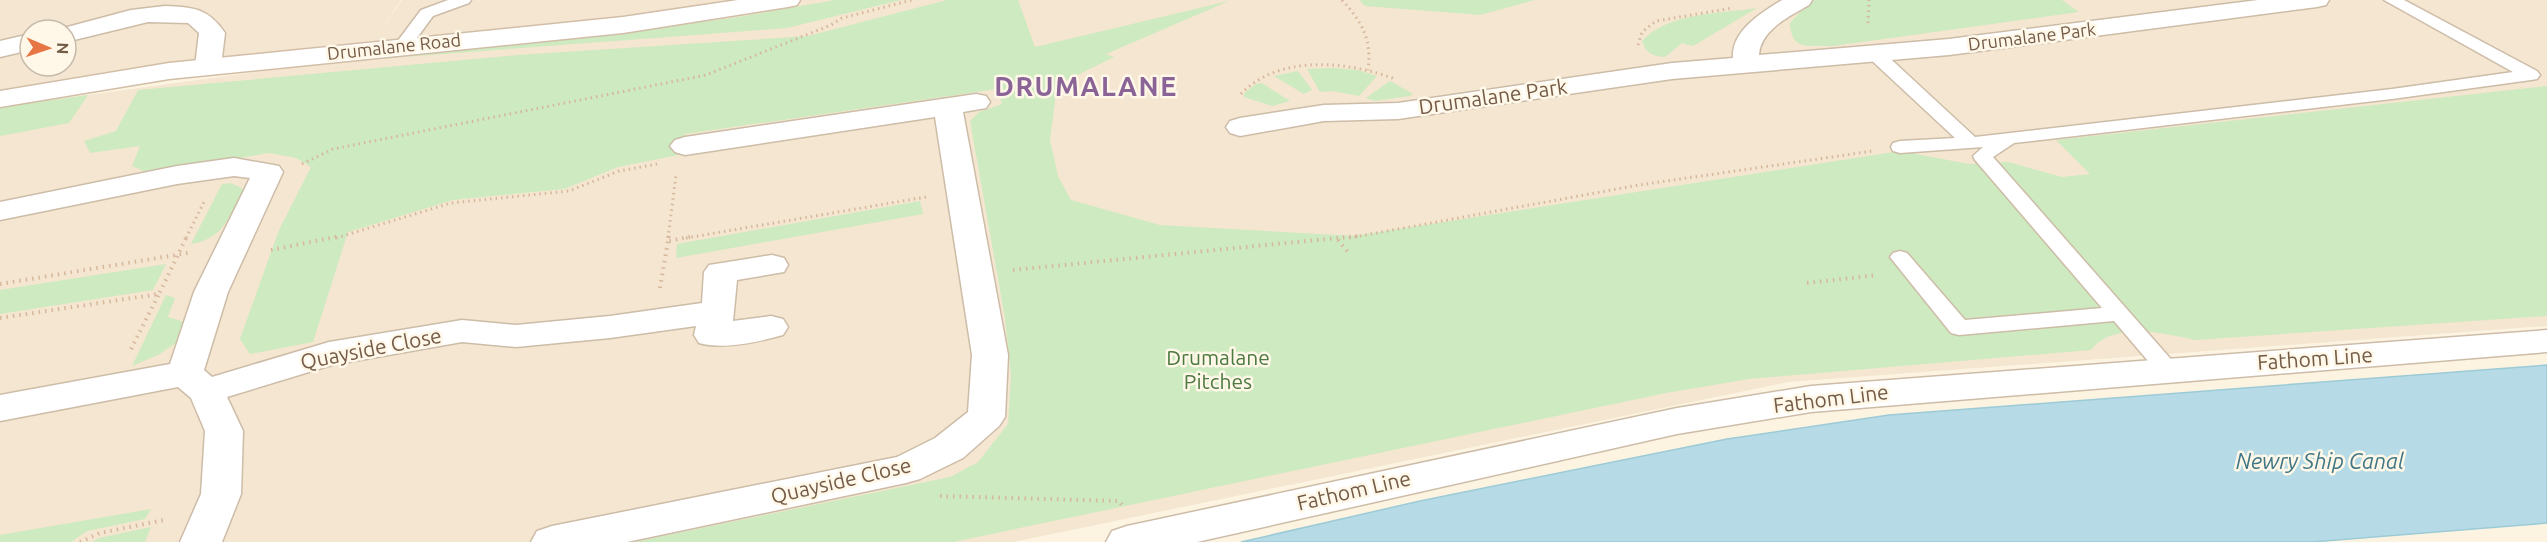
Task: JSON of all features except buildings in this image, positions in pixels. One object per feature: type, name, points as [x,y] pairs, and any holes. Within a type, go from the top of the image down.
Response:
[{"type":"street","name":"Drumalane Road","points":[[0,99],[208,66],[622,25],[788,0]]},
{"type":"street","name":"Drumalane Park","points":[[1240,127],[1324,113],[1398,111],[1664,72],[1960,46],[2317,0]]},
{"type":"street","points":[[1747,63],[1744,54],[1752,34],[1796,3]]},
{"type":"street","points":[[78,31],[148,15],[176,14],[198,17],[212,33],[208,66]]},
{"type":"street","points":[[0,49],[18,45]]},
{"type":"street","name":"Quayside Close","points":[[552,542],[906,469],[949,448],[986,417],[990,355],[962,191],[962,105],[682,153]]},
{"type":"street","points":[[0,210],[177,175],[234,168],[268,172],[211,292],[195,382],[224,431],[221,494],[201,542]]},
{"type":"street","points":[[771,327],[711,335],[717,312],[721,272],[772,265]]},
{"type":"street","name":"Quayside Close","points":[[0,408],[112,386],[195,382],[329,354],[462,331],[516,336],[717,312]]},
{"type":"street","name":"Fathom Line","points":[[1126,528],[1665,424],[1811,399],[2547,341]]},
{"type":"lane","points":[[402,46],[427,13],[464,0]]},
{"type":"lane","points":[[1900,147],[1971,143],[2147,120],[2392,94],[2531,75],[2392,0]]},
{"type":"lane","points":[[1875,54],[1971,143]]},
{"type":"lane","points":[[2011,138],[1983,156],[2117,314],[2168,370]]},
{"type":"lane","points":[[1900,257],[1959,328],[2117,314]]},
{"type":"path","points":[[268,172],[305,164],[333,149],[705,75],[831,25],[842,18],[912,0]]},
{"type":"path","points":[[1342,0],[1361,21],[1372,48],[1368,70]]},
{"type":"path","points":[[1664,72],[1637,48],[1642,32],[1656,21],[1748,5],[1796,3]]},
{"type":"path","points":[[976,274],[1285,242],[1338,240],[1639,184],[1900,147]]},
{"type":"path","points":[[0,284],[179,255],[230,252],[332,239],[451,203],[569,191],[619,171],[682,153],[655,321]]},
{"type":"path","points":[[112,386],[220,169]]},
{"type":"path","points":[[668,241],[962,191]]},
{"type":"path","points":[[1338,240],[1348,252]]},
{"type":"path","points":[[1807,283],[1890,274],[1900,257]]},
{"type":"path","points":[[0,318],[159,294]]},
{"type":"path","points":[[890,472],[896,494],[1119,501],[1126,528]]},
{"type":"path","points":[[80,542],[100,532],[168,520],[164,527]]},
{"type":"shaded area","points":[[0,0],[401,0],[375,38],[402,0],[2547,0],[2547,326],[1788,382],[1013,542],[0,542],[0,107],[358,58],[367,47],[0,104]]},
{"type":"green space","points":[[835,0],[901,0],[787,28],[377,59],[367,57],[619,33],[738,17]]},
{"type":"green space","name":"Drumalane Pitches","points":[[947,0],[1018,0],[1035,47],[1229,1],[1106,54],[1114,57],[1057,85],[1050,140],[1058,176],[1071,200],[1160,225],[1354,236],[1900,151],[1969,164],[2008,162],[2062,177],[2090,174],[2056,140],[2547,86],[2547,316],[2195,340],[2154,332],[2125,332],[2112,335],[2091,350],[1749,379],[1666,393],[953,542],[634,542],[950,477],[978,462],[1008,424],[1011,376],[1005,318],[970,121],[979,112],[1002,104],[997,89],[685,134],[678,155],[618,167],[564,189],[453,200],[348,232],[313,342],[250,354],[240,339],[279,230],[311,167],[296,158],[269,153],[148,173],[132,166],[140,146],[90,153],[84,141],[116,131],[138,90],[518,55],[808,36]]},
{"type":"green space","points":[[1359,0],[1535,0],[1480,15],[1365,6]]},
{"type":"green space","points":[[1815,0],[2062,0],[2079,12],[1833,46],[1803,45],[1794,39],[1790,23],[1807,4]]},
{"type":"green space","points":[[1757,8],[1693,46],[1682,43],[1665,57],[1650,54],[1642,41],[1666,24],[1680,19]]},
{"type":"green space","points":[[1307,69],[1358,70],[1377,76],[1359,96],[1332,91],[1320,92]]},
{"type":"green space","points":[[1298,71],[1312,90],[1304,94],[1274,76]]},
{"type":"green space","points":[[1390,81],[1413,94],[1375,101],[1366,98]]},
{"type":"green space","points":[[1262,83],[1290,101],[1272,106],[1244,97],[1244,93],[1256,84]]},
{"type":"green space","points":[[88,95],[69,123],[0,136],[0,107]]},
{"type":"green space","points":[[231,183],[243,189],[227,220],[210,238],[191,244],[222,184]]},
{"type":"green space","points":[[920,201],[923,214],[676,258],[677,244]]},
{"type":"green space","points":[[166,264],[153,290],[0,314],[0,290]]},
{"type":"green space","points":[[166,295],[175,298],[168,317],[184,322],[176,343],[158,355],[132,366]]},
{"type":"green space","points":[[151,509],[145,519],[87,531],[71,542],[0,542],[0,535]]},
{"type":"green space","points":[[151,527],[145,542],[92,542],[99,538]]},
{"type":"water","name":"Newry Ship Canal","points":[[2547,365],[2547,523],[2312,542],[1241,542],[1420,501],[1727,439],[1889,415]]},
{"type":"district","name":"DRUMALANE","points":[[1086,87]]}]
